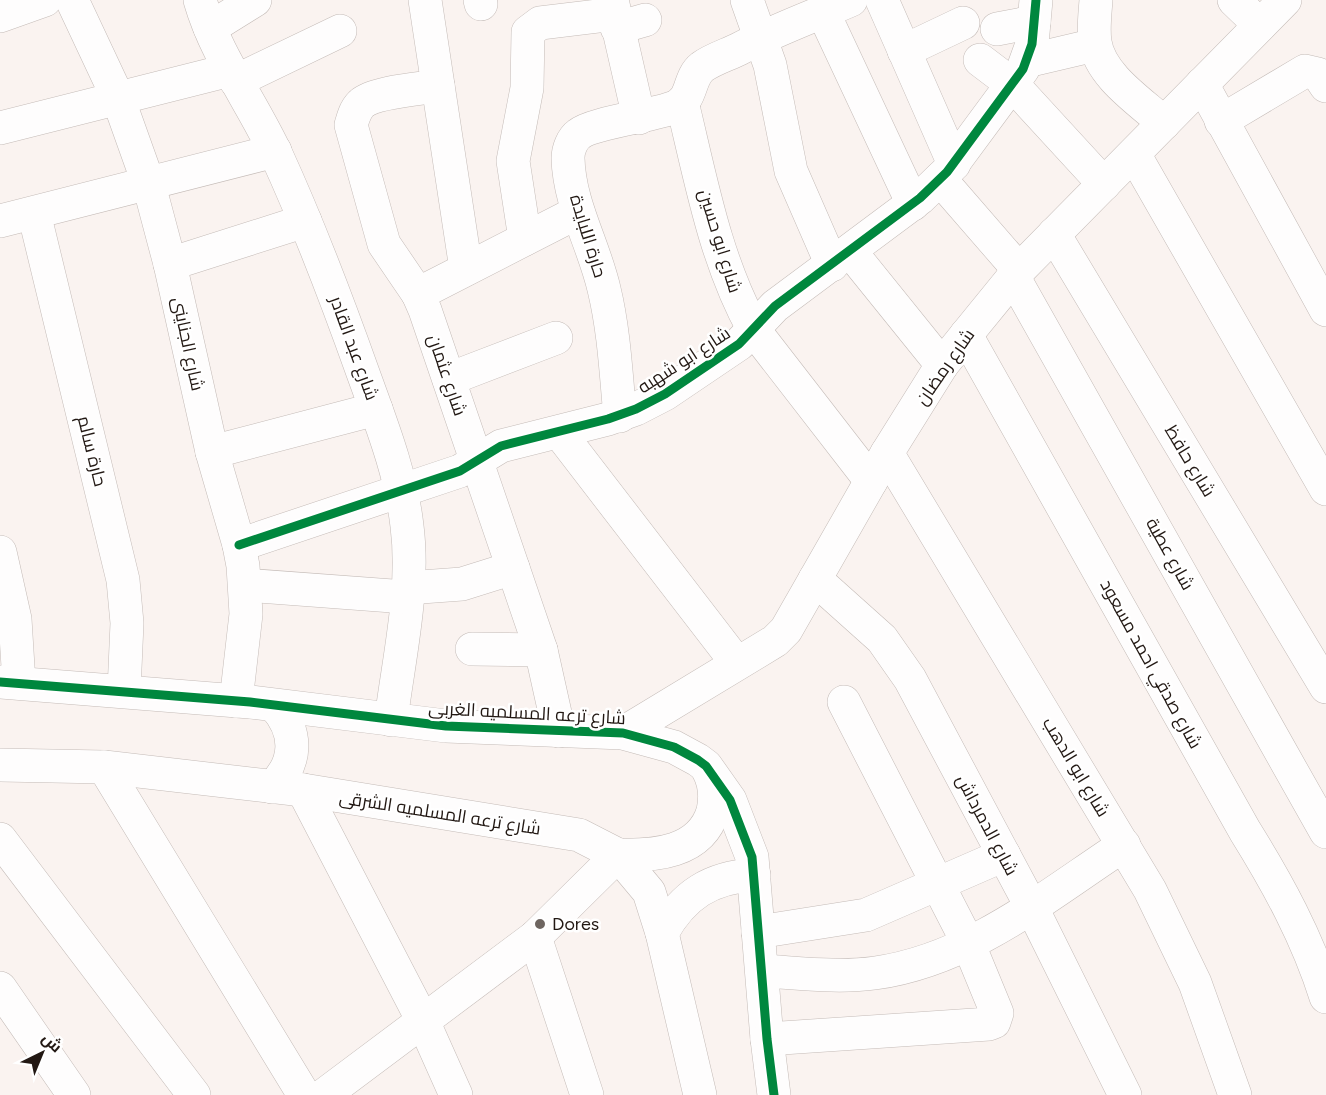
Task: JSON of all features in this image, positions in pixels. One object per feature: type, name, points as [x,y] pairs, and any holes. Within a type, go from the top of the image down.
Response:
[{"type":"street","points":[[0,16],[45,0]]},
{"type":"street","name":"شارع الجناينى","points":[[72,0],[117,98],[149,185],[170,264],[212,452],[239,545],[245,585],[246,614],[236,701]]},
{"type":"street","points":[[205,14],[255,0]]},
{"type":"street","points":[[425,0],[466,269]]},
{"type":"street","points":[[747,0],[762,38],[791,171],[841,258],[942,365]]},
{"type":"street","name":"شارع عطية","points":[[882,0],[904,51],[947,172],[1016,273],[1326,832]]},
{"type":"street","points":[[1096,0],[1095,45],[1099,56],[1112,75],[1164,123]]},
{"type":"street","points":[[1234,0],[1260,25]]},
{"type":"street","name":"شارع رمضان","points":[[623,733],[781,635],[887,453],[942,365],[1016,273],[1285,0]]},
{"type":"street","points":[[682,102],[701,68],[762,38],[837,6],[913,204]]},
{"type":"street","points":[[997,29],[1035,11]]},
{"type":"street","name":"شارع ابو شهبه","points":[[239,545],[460,471],[501,446],[620,416],[665,394],[739,344],[775,306],[913,204],[947,172],[1020,73],[1035,11]]},
{"type":"street","name":"شارع عبد القادر","points":[[205,14],[233,76],[275,151],[305,220],[376,409],[401,491],[407,527],[407,592],[391,720]]},
{"type":"street","points":[[525,239],[513,161],[527,88],[528,32],[540,23],[622,16],[639,118]]},
{"type":"street","points":[[904,51],[963,24]]},
{"type":"street","points":[[0,128],[117,98],[233,76],[340,31]]},
{"type":"street","points":[[1020,73],[1095,45]]},
{"type":"street","points":[[980,60],[1020,73],[1104,184]]},
{"type":"street","points":[[1221,121],[1305,71],[1318,74],[1326,86]]},
{"type":"street","points":[[1202,84],[1326,310]]},
{"type":"street","name":"شارع عثمان","points":[[438,86],[372,98],[362,103],[354,114],[351,125],[384,244],[418,294],[449,379],[541,650],[559,730]]},
{"type":"street","name":"حارة اللبايدة","points":[[620,416],[611,323],[604,289],[578,212],[568,157],[573,140],[589,129],[639,118],[682,102]]},
{"type":"street","name":"شارع ابو حسين","points":[[682,102],[718,247],[735,292],[754,330],[871,481]]},
{"type":"street","points":[[0,221],[149,185],[275,151]]},
{"type":"street","points":[[1134,154],[1326,489]]},
{"type":"street","points":[[418,294],[578,212]]},
{"type":"street","name":"حارة سالم","points":[[34,213],[123,579],[127,634],[124,691]]},
{"type":"street","points":[[170,264],[305,220]]},
{"type":"street","name":"شارع حافظ","points":[[1054,234],[1326,687]]},
{"type":"street","name":"شارع صدقي احمد مسعود","points":[[966,335],[1245,831],[1275,879],[1301,929],[1326,997]]},
{"type":"street","points":[[449,379],[556,338]]},
{"type":"street","points":[[212,452],[376,409]]},
{"type":"street","points":[[559,432],[736,662]]},
{"type":"street","name":"شارع ابو الدهب","points":[[887,453],[1155,899],[1195,983],[1235,1095]]},
{"type":"street","points":[[0,552],[15,619],[9,683]]},
{"type":"street","points":[[245,585],[407,592],[462,584],[513,568]]},
{"type":"street","name":"شارع الدمرداش","points":[[815,579],[864,622],[897,658],[1030,906],[1118,1094]]},
{"type":"street","points":[[472,649],[541,650]]},
{"type":"street","name":"شارع ترعه المسلميه الغربى","points":[[9,683],[236,701],[457,726],[623,733],[674,747],[706,766],[725,791],[740,820],[753,857],[767,1039],[774,1095]]},
{"type":"street","points":[[767,1039],[988,1024],[996,1018],[997,1008],[969,945],[844,702]]},
{"type":"street","points":[[275,706],[284,716],[293,741],[287,789],[423,1021],[456,1095]]},
{"type":"street","name":"شارع ترعه المسلميه الشرقى","points":[[0,765],[104,767],[287,789],[579,835],[618,855],[649,892],[662,933],[700,1095]]},
{"type":"street","points":[[324,1095],[535,937],[618,855],[658,854],[693,841],[701,833],[712,813],[715,801],[713,783],[706,766]]},
{"type":"street","points":[[104,767],[304,1095]]},
{"type":"street","points":[[0,839],[194,1095]]},
{"type":"street","points":[[762,971],[840,975],[874,974],[939,958],[969,945],[1124,845]]},
{"type":"street","points":[[758,932],[866,915],[1004,855]]},
{"type":"street","points":[[662,933],[684,901],[699,889],[716,881],[754,875]]},
{"type":"street","points":[[535,937],[587,1095]]},
{"type":"street","points":[[0,988],[74,1095]]},
{"type":"cycle path","points":[[239,545],[460,471],[501,446],[608,419],[636,409],[665,394],[739,344],[775,306],[920,198],[947,172],[1023,69],[1032,44],[1036,0]]},
{"type":"cycle path","points":[[0,682],[250,702],[446,726],[623,733],[674,747],[706,766],[730,800],[752,857],[767,1039],[774,1095]]},
{"type":"place","name":"Dores","points":[[540,924]]}]
